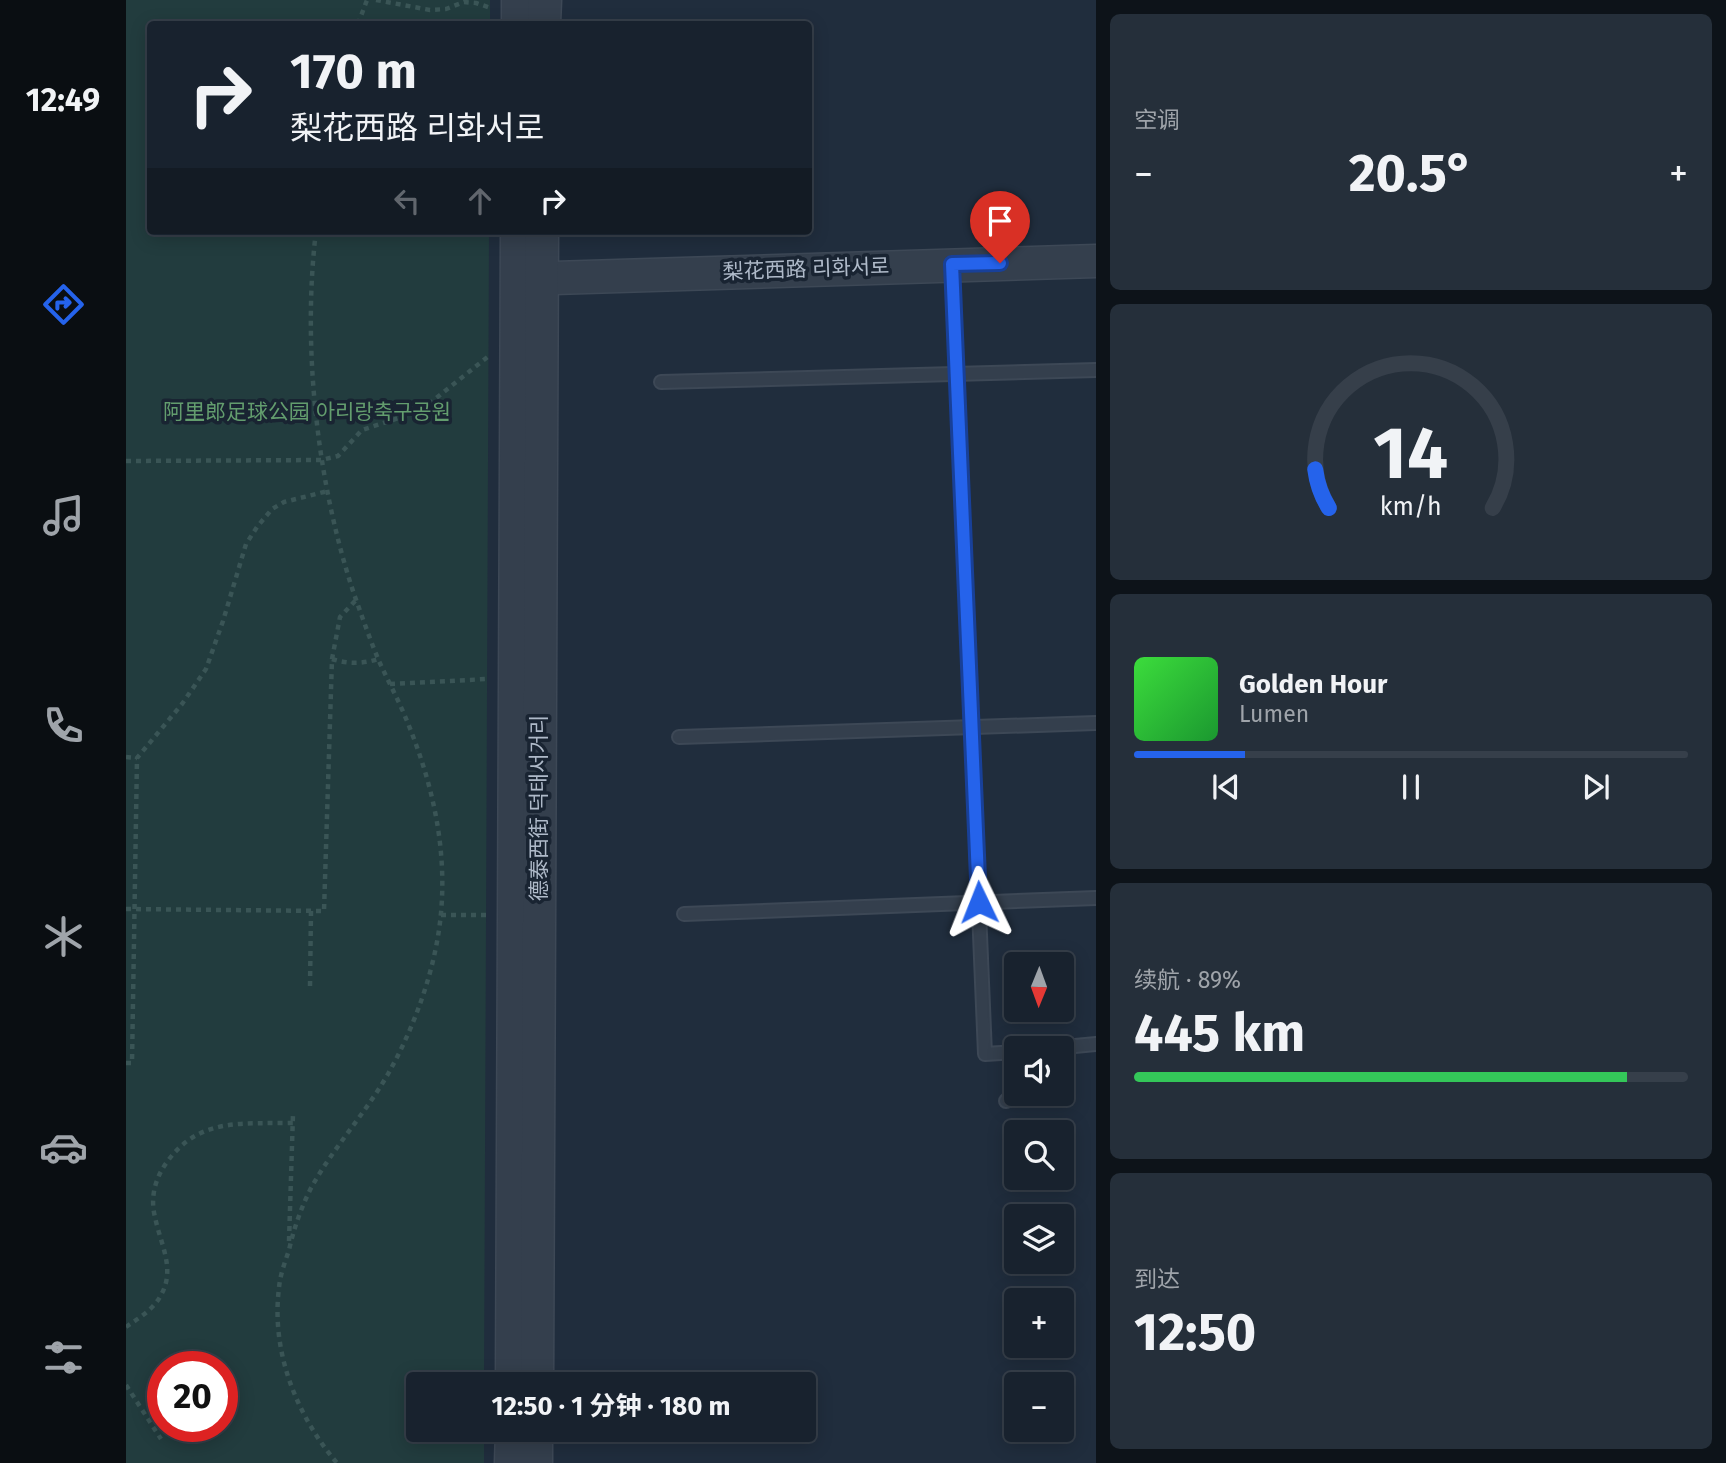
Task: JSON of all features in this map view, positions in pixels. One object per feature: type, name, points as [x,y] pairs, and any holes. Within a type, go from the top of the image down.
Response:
[{"type":"street","points":[[544,21],[545,0]]},
{"type":"street","name":"德泰西街 덕태서거리","points":[[518,235],[529,279],[537,1372]]},
{"type":"street","name":"德泰西街 덕태서거리","points":[[512,1372],[529,279],[541,235]]},
{"type":"street","name":"梨花西路 리화서로","points":[[529,279],[1096,261]]},
{"type":"street","points":[[511,1463],[512,1442]]},
{"type":"street","points":[[536,1442],[536,1463]]},
{"type":"lane","points":[[952,264],[985,1055],[1004,1053]]},
{"type":"lane","points":[[661,382],[1096,370]]},
{"type":"lane","points":[[679,737],[1096,723]]},
{"type":"lane","points":[[684,914],[1096,898]]},
{"type":"lane","points":[[1074,1046],[1096,1044]]},
{"type":"path","points":[[359,21],[367,0]]},
{"type":"path","points":[[376,0],[430,10],[446,9],[464,2],[476,3],[512,12]]},
{"type":"path","points":[[316,235],[312,335],[321,460],[356,600],[378,659],[407,720],[432,797],[440,834],[441,915],[422,997],[403,1045],[371,1102],[311,1188],[295,1226],[279,1286],[277,1329],[289,1380],[305,1419],[337,1463]]},
{"type":"path","points":[[126,461],[321,460],[338,456],[362,430],[420,411],[497,349]]},
{"type":"path","points":[[126,1063],[132,1063],[137,758],[182,704],[206,669],[242,555],[257,527],[272,509],[284,502],[328,491]]},
{"type":"path","points":[[126,909],[324,911],[332,659],[340,617],[356,600]]},
{"type":"path","points":[[332,659],[366,663],[378,659]]},
{"type":"path","points":[[390,684],[495,678]]},
{"type":"path","points":[[126,757],[137,758]]},
{"type":"path","points":[[310,986],[311,911]]},
{"type":"path","points":[[441,915],[494,916]]},
{"type":"path","points":[[289,1249],[293,1114]]},
{"type":"path","points":[[126,1326],[144,1315],[162,1295],[167,1275],[167,1259],[154,1216],[153,1201],[155,1184],[176,1150],[191,1137],[209,1128],[293,1123]]},
{"type":"path","points":[[126,1385],[147,1416]]},
{"type":"green space","name":"阿里郎足球公园 아리랑축구공원","points":[[126,0],[490,0],[490,21],[147,21],[147,235],[489,235],[484,1372],[406,1372],[406,1442],[484,1442],[484,1463],[126,1463]]},
{"type":"route","points":[[979,902],[952,264],[1000,263]]}]
